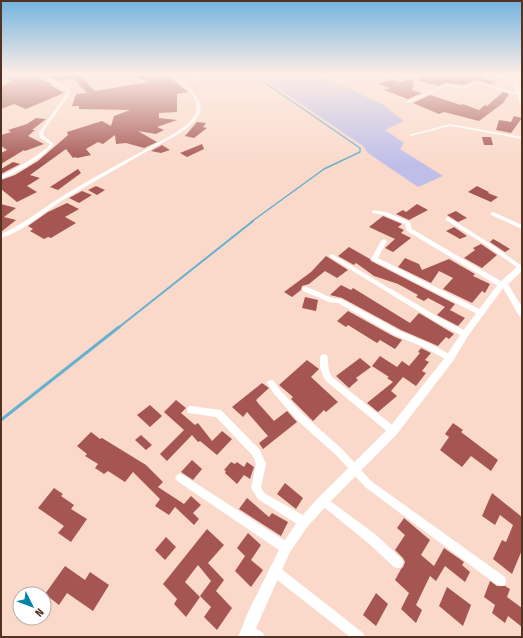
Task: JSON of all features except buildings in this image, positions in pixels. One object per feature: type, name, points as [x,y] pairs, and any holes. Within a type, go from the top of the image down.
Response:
[{"type":"street","points":[[1,178],[33,160],[50,148],[52,144],[42,137],[41,132],[60,105]]},
{"type":"street","points":[[1,236],[11,232],[61,199],[180,131],[197,115],[198,105]]},
{"type":"street","points":[[411,135],[450,125],[522,138]]},
{"type":"street","points":[[374,212],[384,213],[408,223],[409,230],[503,284],[522,314]]},
{"type":"street","points":[[493,214],[522,227]]},
{"type":"street","points":[[260,637],[247,633],[286,548],[304,522],[393,431],[450,358],[465,334],[503,284],[522,267],[448,219]]},
{"type":"street","points":[[384,241],[374,259],[481,313]]},
{"type":"street","points":[[332,256],[438,320],[465,334]]},
{"type":"street","points":[[305,289],[331,300],[339,301],[397,333],[426,345],[450,358]]},
{"type":"street","points":[[324,357],[324,369],[330,378],[393,431]]},
{"type":"street","points":[[271,383],[277,392],[301,418],[340,453],[368,484],[501,581]]},
{"type":"street","points":[[191,410],[218,413],[257,453],[261,464],[256,488],[261,496],[304,522]]},
{"type":"street","points":[[180,478],[286,548]]},
{"type":"street","points":[[323,501],[371,538],[398,562]]},
{"type":"street","points":[[275,571],[358,637]]},
{"type":"shaded area","points":[[303,105],[383,105],[404,121],[385,130],[404,143],[400,149],[443,176],[418,187],[368,153],[363,146]]},
{"type":"waterway","points":[[251,222],[324,169],[360,152],[360,148],[297,105]]},
{"type":"waterway","points":[[118,328],[253,221]]},
{"type":"waterway","points":[[1,420],[119,327]]}]
